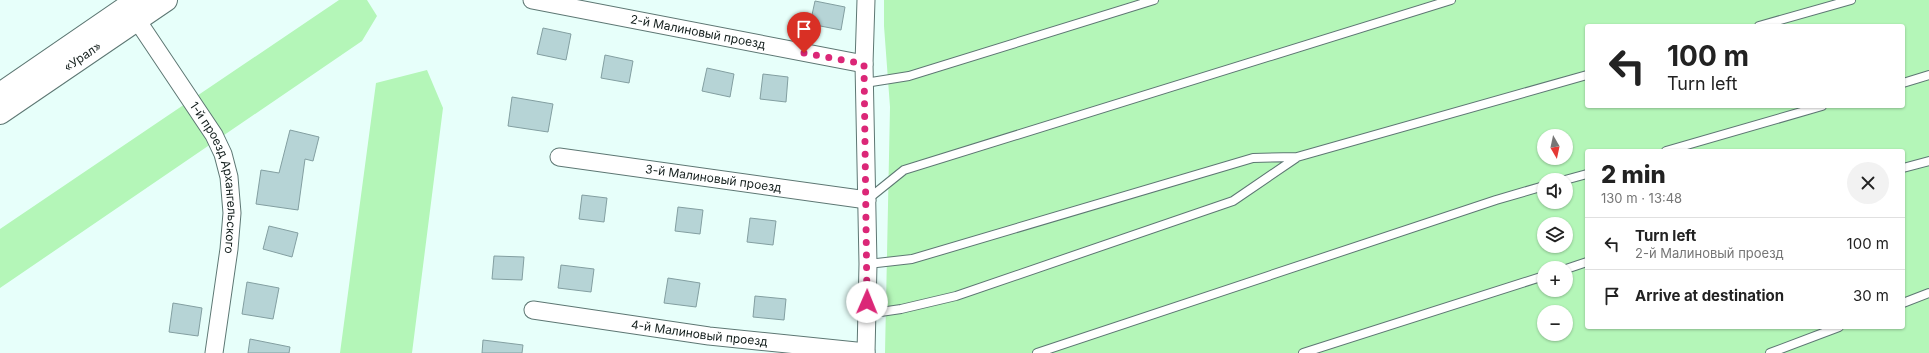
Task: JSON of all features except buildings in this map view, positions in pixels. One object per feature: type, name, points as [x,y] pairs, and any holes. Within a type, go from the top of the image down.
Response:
[{"type":"highway","name":"«Урал»","points":[[0,94],[137,10],[166,0]]},
{"type":"highway","name":"«Урал»","points":[[0,113],[137,10]]},
{"type":"street","name":"2-й Малиновый проезд","points":[[532,0],[864,64]]},
{"type":"street","points":[[866,0],[864,64],[868,264],[866,352]]},
{"type":"street","name":"1-й проезд Архангельского","points":[[137,10],[214,135],[223,154],[229,177],[232,198],[231,227],[214,353]]},
{"type":"street","name":"3-й Малиновый проезд","points":[[559,157],[867,200]]},
{"type":"street","name":"4-й Малиновый проезд","points":[[533,310],[710,336],[866,352]]},
{"type":"lane","points":[[864,83],[909,76],[1154,0]]},
{"type":"lane","points":[[867,200],[904,170],[1451,0]]},
{"type":"lane","points":[[1766,24],[1851,0]]},
{"type":"lane","points":[[1905,82],[1929,75]]},
{"type":"lane","points":[[868,264],[912,259],[1253,158],[1297,157],[1585,76]]},
{"type":"lane","points":[[1673,149],[1815,108]]},
{"type":"lane","points":[[867,314],[901,309],[956,296],[1233,201],[1297,157]]},
{"type":"lane","points":[[1905,167],[1929,161]]},
{"type":"lane","points":[[1573,178],[1585,175]]},
{"type":"lane","points":[[1037,353],[1496,200],[1537,188]]},
{"type":"lane","points":[[1573,267],[1585,263]]},
{"type":"lane","points":[[1303,353],[1537,278]]},
{"type":"lane","points":[[1905,302],[1929,293]]},
{"type":"lane","points":[[1770,353],[1834,329]]},
{"type":"green space","points":[[339,0],[367,0],[377,16],[362,41],[0,288],[0,229]]},
{"type":"green space","points":[[884,0],[1929,0],[1929,353],[885,353],[890,107],[884,26]]},
{"type":"green space","points":[[427,70],[443,108],[412,353],[340,353],[376,83]]},
{"type":"route","points":[[804,53],[864,64],[868,264],[867,302]]}]
